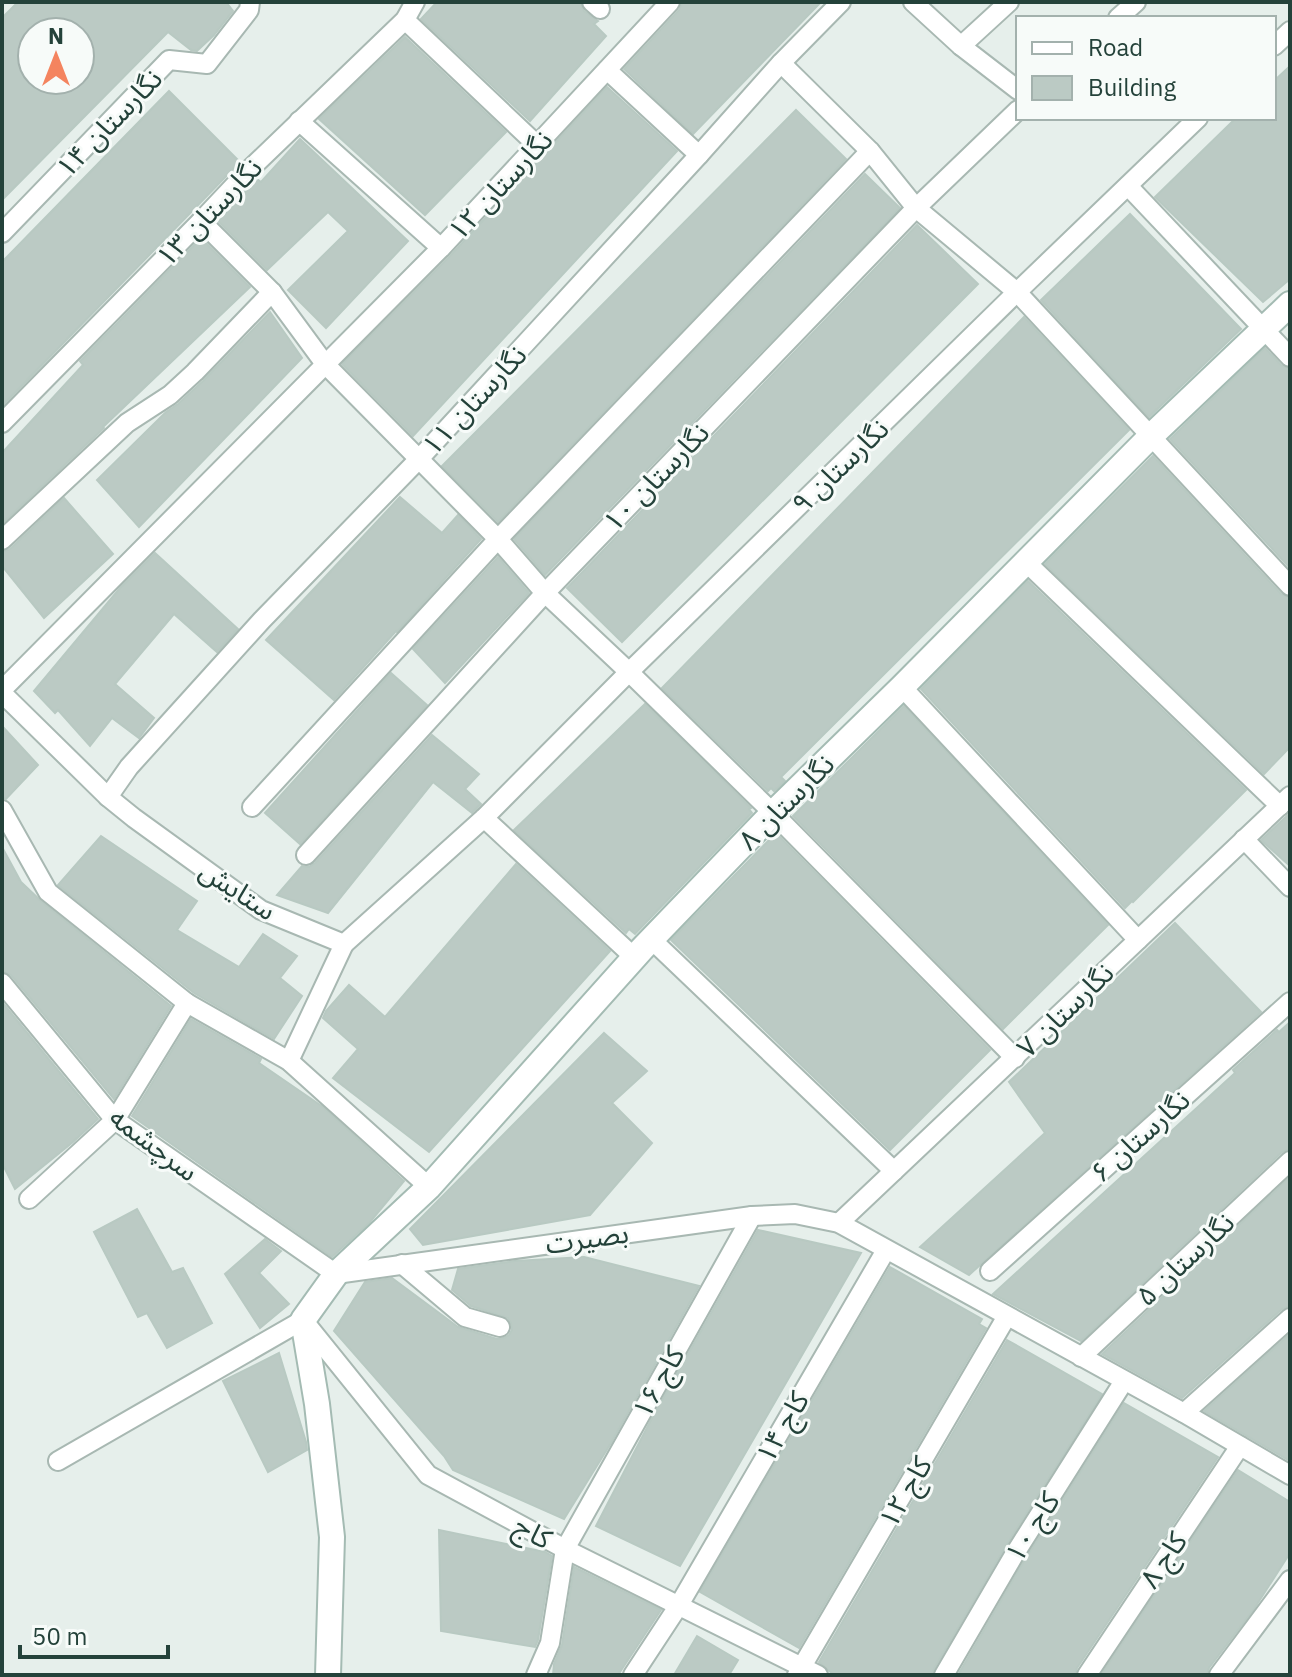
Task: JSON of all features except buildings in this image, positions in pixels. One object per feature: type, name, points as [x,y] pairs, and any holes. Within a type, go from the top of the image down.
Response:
[{"type":"street","name":"نگارستان ۱۴","points":[[4,228],[169,60],[207,64],[249,10],[250,2]]},
{"type":"street","name":"نگارستان ۱۳","points":[[2,423],[249,170],[405,20],[415,2]]},
{"type":"street","name":"نگارستان ۱۲","points":[[2,691],[441,248],[670,2]]},
{"type":"street","name":"نگارستان ۱۱","points":[[108,797],[129,767],[262,620],[419,459],[781,63],[841,2]]},
{"type":"street","points":[[913,2],[961,46],[1016,88]]},
{"type":"street","points":[[961,46],[1009,2]]},
{"type":"street","points":[[1120,16],[1136,2]]},
{"type":"street","points":[[405,20],[537,145]]},
{"type":"street","points":[[781,63],[870,151],[916,208],[1017,292],[1290,586]]},
{"type":"street","points":[[607,70],[699,155]]},
{"type":"street","name":"نگارستان ۱۰","points":[[306,855],[545,593],[916,208],[1016,112]]},
{"type":"street","name":"نگارستان ۹","points":[[484,818],[629,672],[1196,120]]},
{"type":"street","points":[[299,121],[441,248]]},
{"type":"street","points":[[252,807],[498,539],[870,151]]},
{"type":"street","points":[[1128,186],[1290,357]]},
{"type":"street","points":[[201,221],[272,292],[325,364],[498,539],[545,593],[773,813],[1015,1058]]},
{"type":"street","points":[[2,540],[127,423],[187,380],[272,292]]},
{"type":"street","name":"نگارستان ۸","points":[[303,1320],[336,1274],[429,1187],[635,958],[773,813],[1150,437],[1290,304]]},
{"type":"street","points":[[1027,563],[1285,801]]},
{"type":"street","points":[[902,687],[1138,940]]},
{"type":"street","name":"ستایش","points":[[2,691],[108,797],[261,910],[344,944]]},
{"type":"street","name":"نگارستان ۷","points":[[839,1223],[1285,801]]},
{"type":"street","points":[[2,810],[48,892],[187,1003],[289,1061],[429,1187]]},
{"type":"street","points":[[289,1061],[344,944],[484,818],[635,958]]},
{"type":"street","points":[[1244,839],[1290,887]]},
{"type":"street","points":[[652,940],[894,1171]]},
{"type":"street","name":"سرچشمه","points":[[2,983],[115,1120],[336,1274]]},
{"type":"street","name":"نگارستان ۶","points":[[990,1271],[1290,1002]]},
{"type":"street","points":[[29,1199],[115,1120],[187,1003]]},
{"type":"street","name":"نگارستان ۵","points":[[1081,1357],[1290,1161]]},
{"type":"street","name":"بصیرت","points":[[336,1274],[752,1216],[795,1214],[839,1223],[1184,1413],[1290,1475]]},
{"type":"street","name":"کاج ۱۶","points":[[565,1549],[752,1216]]},
{"type":"street","name":"کاج ۱۴","points":[[633,1675],[679,1605],[886,1250]]},
{"type":"street","points":[[402,1264],[465,1317],[500,1327]]},
{"type":"street","name":"کاج ۱۲","points":[[806,1672],[1007,1316]]},
{"type":"street","points":[[1184,1413],[1290,1318]]},
{"type":"street","points":[[58,1461],[303,1320],[317,1404],[332,1537],[328,1675]]},
{"type":"street","name":"کاج","points":[[303,1320],[428,1475],[806,1672]]},
{"type":"street","name":"کاج ۱۰","points":[[944,1675],[1014,1555],[1124,1381]]},
{"type":"street","name":"کاج ۸","points":[[1087,1675],[1240,1446]]},
{"type":"street","points":[[536,1675],[550,1643],[565,1549]]},
{"type":"street","points":[[1219,1675],[1290,1580]]}]
